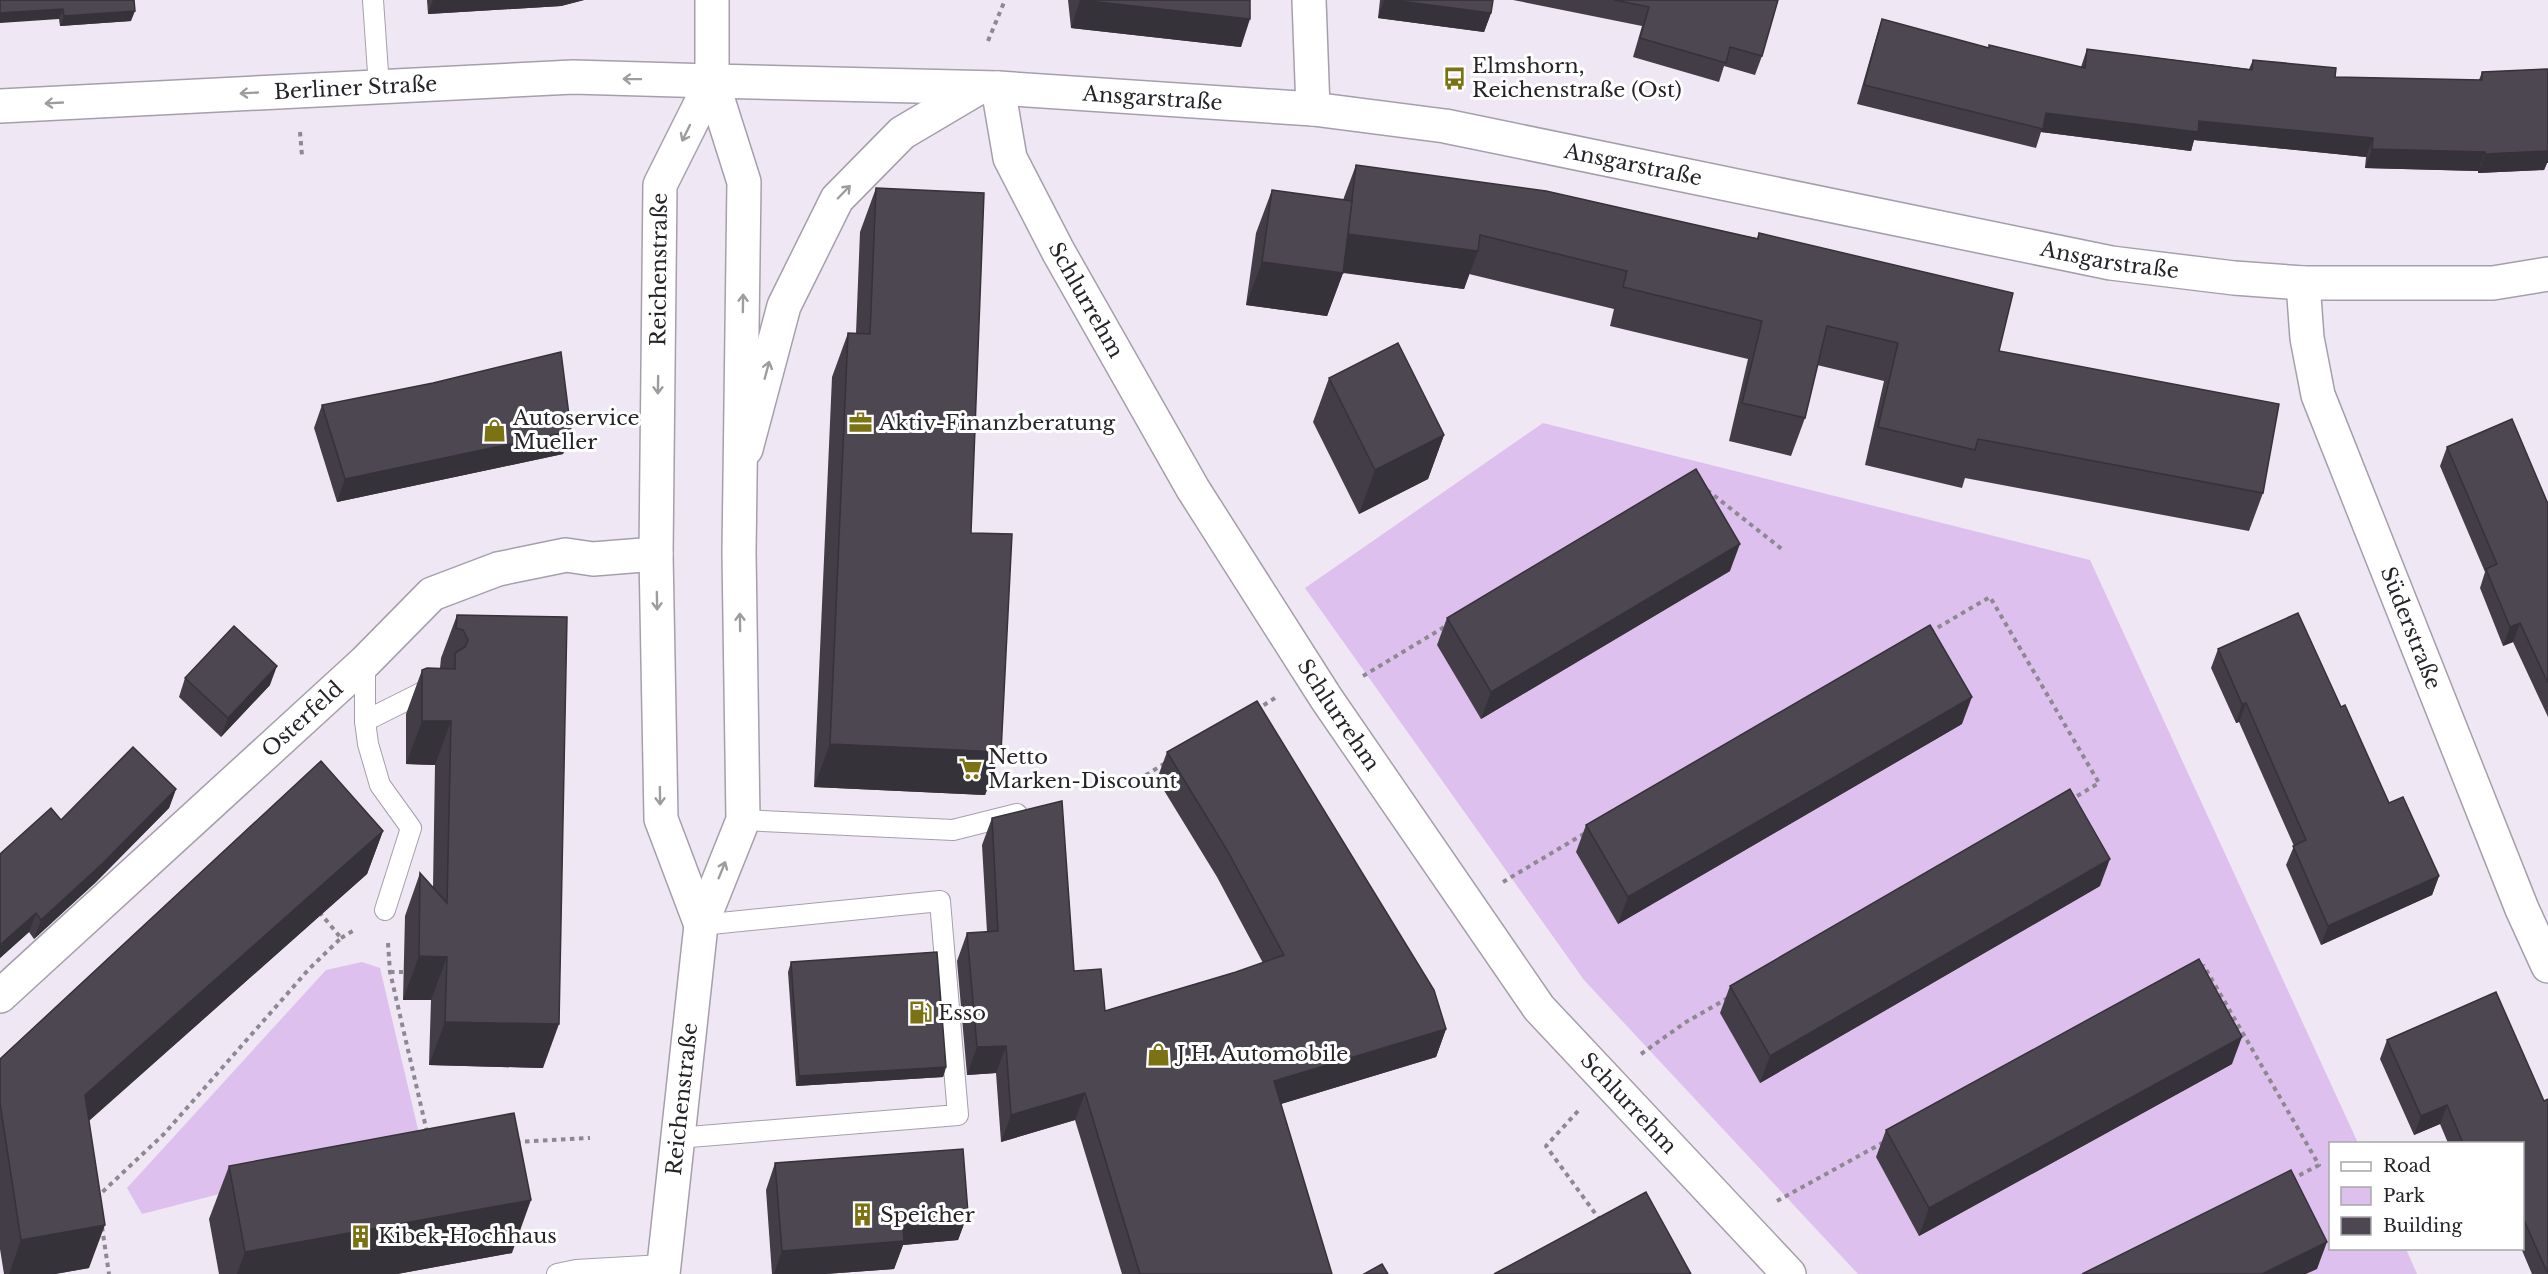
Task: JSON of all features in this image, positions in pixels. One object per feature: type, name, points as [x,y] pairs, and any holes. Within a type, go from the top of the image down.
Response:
[{"type":"street","points":[[712,0],[712,81]]},
{"type":"street","points":[[1309,0],[1313,109]]},
{"type":"street","name":"Berliner Straße","points":[[0,106],[573,77],[712,81]]},
{"type":"street","name":"Ansgarstraße","points":[[712,81],[988,88],[1313,109],[1445,126],[2111,263],[2303,283],[2493,283],[2548,274]]},
{"type":"street","name":"Reichenstraße","points":[[663,1270],[700,925],[743,820],[739,553],[744,182],[712,81]]},
{"type":"street","name":"Reichenstraße","points":[[700,925],[661,819],[656,554],[660,185],[712,81]]},
{"type":"street","points":[[741,467],[784,306],[837,199],[902,134],[988,88]]},
{"type":"street","name":"Schlurrehm","points":[[988,88],[1010,158],[1058,251],[1193,489],[1319,687],[1539,1008],[1789,1274]]},
{"type":"street","name":"Süderstraße","points":[[2303,283],[2307,338],[2318,395],[2522,909],[2548,966]]},
{"type":"street","name":"Osterfeld","points":[[0,996],[365,662],[432,594],[498,569],[566,555],[594,559],[656,554]]},
{"type":"lane","points":[[373,0],[379,87]]},
{"type":"lane","points":[[365,662],[365,721],[368,744],[380,785],[411,828],[385,910]]},
{"type":"lane","points":[[365,721],[440,683]]},
{"type":"lane","points":[[743,820],[953,830],[1021,812]]},
{"type":"lane","points":[[677,1138],[958,1115],[940,901],[700,925]]},
{"type":"lane","points":[[557,1274],[576,1270],[663,1270]]},
{"type":"path","points":[[988,41],[1005,0]]},
{"type":"path","points":[[300,131],[302,156]]},
{"type":"path","points":[[1702,486],[1783,550]]},
{"type":"path","points":[[1929,633],[1990,597],[2099,783],[2068,801]]},
{"type":"path","points":[[1251,713],[1319,687],[1448,625]]},
{"type":"path","points":[[1138,780],[1169,762]]},
{"type":"path","points":[[1467,903],[1590,831]]},
{"type":"path","points":[[385,910],[390,972],[428,1135]]},
{"type":"path","points":[[88,1201],[98,1197],[164,1134],[309,969],[341,938],[321,914]]},
{"type":"path","points":[[2194,972],[2204,966],[2319,1165],[2289,1181]]},
{"type":"path","points":[[390,972],[403,972]]},
{"type":"path","points":[[1592,1229],[1602,1223],[1546,1146],[1606,1079],[1686,1022],[1738,992]]},
{"type":"path","points":[[1739,1222],[1894,1136]]},
{"type":"path","points":[[510,1142],[590,1138]]},
{"type":"path","points":[[98,1197],[99,1208]]},
{"type":"path","points":[[101,1219],[109,1274]]},
{"type":"green space","points":[[1543,423],[2090,560],[2358,1142],[2329,1142],[2329,1250],[2406,1250],[2417,1274],[1858,1274],[1584,980],[1305,588]]},
{"type":"green space","points":[[362,962],[380,968],[421,1142],[142,1214],[127,1188],[326,970]]},
{"type":"building","points":[[0,0],[134,0],[135,11],[64,16],[63,9],[0,13]]},
{"type":"building","points":[[1080,0],[1250,0],[1250,19]]},
{"type":"building","points":[[1392,0],[1493,0],[1491,13]]},
{"type":"building","points":[[1614,0],[1778,0],[1762,56],[1730,47],[1726,63],[1640,38],[1649,7]]},
{"type":"building","points":[[1882,19],[1989,48],[1989,45],[2085,68],[2087,49],[2252,70],[2253,60],[2336,68],[2335,77],[2482,80],[2482,72],[2548,69],[2548,151],[2485,154],[2485,152],[2372,149],[2373,138],[2199,121],[2198,132],[2046,113],[2043,129],[1864,85]]},
{"type":"building","points":[[1356,165],[1546,191],[1758,239],[1759,233],[2013,293],[1999,351],[2279,404],[2263,493],[1978,439],[1975,450],[1878,427],[1898,343],[1827,326],[1805,418],[1742,403],[1762,321],[1623,287],[1627,271],[1480,235],[1478,251],[1348,234]]},
{"type":"building","points":[[876,188],[984,193],[971,533],[1012,534],[1001,752],[830,744],[848,333],[870,334]]},
{"type":"building","points":[[1272,190],[1352,201],[1343,273],[1262,262]]},
{"type":"building","points":[[1398,343],[1444,435],[1375,470],[1329,378]]},
{"type":"building","points":[[561,352],[571,431],[345,479],[322,405],[433,383]]},
{"type":"building","points":[[2512,419],[2548,504],[2548,683],[2520,623],[2510,627],[2486,569],[2497,564],[2447,447]]},
{"type":"building","points":[[1696,469],[1740,544],[1491,692],[1447,618]]},
{"type":"building","points":[[2298,613],[2341,707],[2345,705],[2389,803],[2403,797],[2439,876],[2328,926],[2293,846],[2306,840],[2246,703],[2242,704],[2218,649]]},
{"type":"building","points":[[457,615],[567,617],[559,1024],[445,1022],[447,957],[419,956],[420,873],[447,903],[451,721],[422,721],[422,670],[427,668],[455,669],[455,653],[465,647],[468,640],[463,630],[456,628]]},
{"type":"building","points":[[1930,625],[1972,697],[1628,897],[1586,825]]},
{"type":"building","points":[[234,626],[277,666],[228,718],[185,678]]},
{"type":"building","points":[[1257,701],[1434,990],[1446,1029],[1274,1081],[1332,1274],[1140,1274],[1085,1093],[1011,1115],[1006,1046],[977,1047],[967,933],[998,931],[992,818],[1062,801],[1074,971],[1101,969],[1105,1011],[1236,972],[1284,955],[1227,850],[1167,752]]},
{"type":"building","points":[[133,747],[176,789],[102,864],[41,920],[36,913],[0,945],[0,854],[51,808],[61,820]]},
{"type":"building","points":[[321,761],[383,831],[85,1095],[105,1225],[21,1240],[0,1103],[0,1059]]},
{"type":"building","points":[[2070,789],[2110,859],[1770,1056],[1730,986]]},
{"type":"building","points":[[937,952],[946,1067],[799,1076],[791,962]]},
{"type":"building","points":[[2199,959],[2242,1037],[1929,1208],[1886,1130]]},
{"type":"building","points":[[2496,992],[2544,1101],[2548,1099],[2548,1274],[2524,1220],[2524,1142],[2463,1142],[2447,1105],[2421,1116],[2387,1040]]},
{"type":"building","points":[[514,1113],[531,1200],[245,1252],[229,1166]]},
{"type":"building","name":"Speicher","points":[[963,1149],[968,1213],[902,1218],[904,1241],[782,1251],[775,1163]]},
{"type":"building","points":[[2291,1170],[2327,1242],[2262,1274],[2082,1274]]},
{"type":"building","points":[[1646,1192],[1691,1274],[1494,1274]]},
{"type":"building","points":[[1382,1264],[1388,1274],[1364,1274]]},
{"type":"place","name":"Elmshorn, Reichenstraße (Ost)","points":[[1454,78]]},
{"type":"place","name":"Aktiv-Finanzberatung","points":[[861,423]]},
{"type":"place","name":"Autoservice Mueller","points":[[495,430]]},
{"type":"place","name":"Netto Marken-Discount","points":[[970,769]]},
{"type":"place","name":"Esso","points":[[920,1013]]},
{"type":"place","name":"J.H. Automobile","points":[[1159,1054]]},
{"type":"place","name":"Speicher","points":[[862,1215]]},
{"type":"place","name":"Kibek-Hochhaus","points":[[360,1236]]}]
